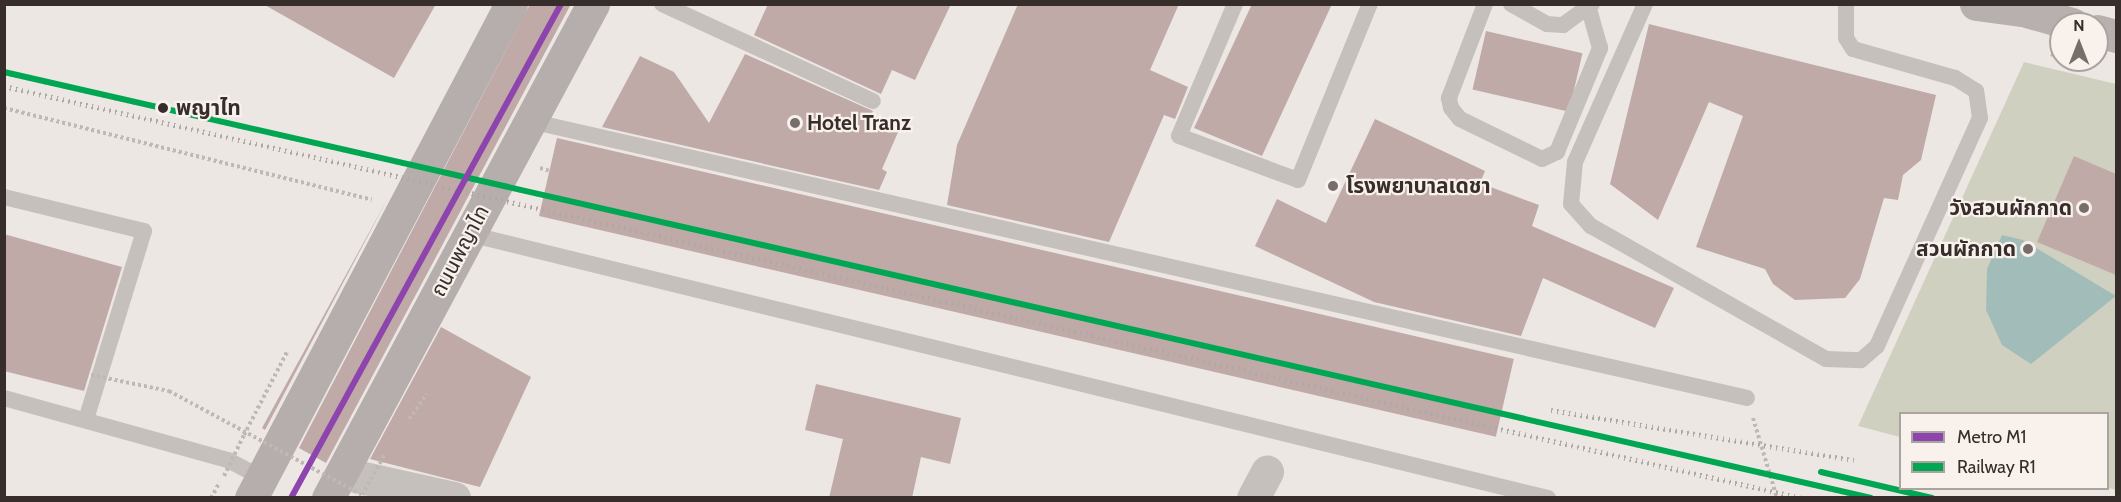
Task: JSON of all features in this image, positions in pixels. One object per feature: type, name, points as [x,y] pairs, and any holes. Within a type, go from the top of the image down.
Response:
[{"type":"main road","points":[[257,488],[512,4]]},
{"type":"main road","name":"ถนนพญาไท","points":[[335,485],[593,4]]},
{"type":"main road","points":[[1976,4],[2011,7],[2049,18]]},
{"type":"street","points":[[335,485],[454,498]]},
{"type":"lane","points":[[662,4],[873,101]]},
{"type":"lane","points":[[1235,4],[1179,136],[1298,180],[1370,4]]},
{"type":"lane","points":[[1485,4],[1449,98],[1451,108],[1460,119],[1542,159],[1557,152],[1600,48],[1591,7],[1563,25],[1547,24],[1512,4]]},
{"type":"lane","points":[[1645,4],[1575,162],[1571,204],[1591,226],[1826,358],[1861,360],[1877,346],[1980,118],[1976,91],[1955,78],[1853,49],[1846,38],[1846,4]]},
{"type":"lane","points":[[530,121],[1747,398]]},
{"type":"lane","points":[[4,197],[144,231],[86,420]]},
{"type":"lane","points":[[469,234],[1548,498]]},
{"type":"lane","points":[[4,398],[228,460],[257,488]]},
{"type":"path","points":[[4,108],[373,200]]},
{"type":"path","points":[[211,498],[288,350]]},
{"type":"path","points":[[91,375],[169,392],[362,495],[385,454]]},
{"type":"path","points":[[1747,398],[1777,498]]},
{"type":"green space","name":"สวนผักกาด","points":[[2024,62],[2049,68],[2049,72],[2066,72],[2116,84],[2116,490],[2109,488],[2109,412],[1899,412],[1899,437],[1858,426]]},
{"type":"water","points":[[2002,235],[2023,240],[2116,296],[2031,364],[2002,345],[1986,310],[1987,269]]},
{"type":"building","points":[[263,4],[436,4],[394,78]]},
{"type":"building","points":[[530,4],[571,4],[326,463],[299,448]]},
{"type":"building","points":[[768,4],[951,4],[915,80],[892,70],[881,94],[754,35]]},
{"type":"building","points":[[1018,4],[1179,4],[1150,70],[1188,87],[1175,119],[1164,115],[1109,242],[947,205],[957,145]]},
{"type":"building","points":[[1252,4],[1332,4],[1262,156],[1194,128]]},
{"type":"building","points":[[1649,24],[1936,95],[1921,160],[1903,175],[1898,200],[1884,198],[1860,279],[1845,298],[1795,300],[1773,284],[1765,269],[1696,247],[1743,116],[1709,102],[1658,220],[1610,184]]},
{"type":"building","points":[[1486,31],[1582,53],[1569,112],[1473,89]]},
{"type":"building","name":"Hotel Tranz","points":[[745,54],[873,111],[870,117],[899,130],[882,169],[887,172],[879,190],[602,127],[640,56],[674,72],[709,123]]},
{"type":"building","points":[[1375,119],[1485,171],[1480,183],[1539,205],[1532,226],[1674,288],[1655,328],[1543,278],[1521,336],[1374,302],[1255,246],[1277,199],[1326,223]]},
{"type":"building","points":[[557,138],[1514,359],[1496,437],[539,216]]},
{"type":"building","name":"วังสวนผักกาด","points":[[2074,156],[2116,174],[2116,275],[2037,242]]},
{"type":"building","points":[[388,198],[265,430],[262,428]]},
{"type":"building","points":[[4,234],[122,267],[84,391],[4,371]]},
{"type":"building","points":[[441,327],[531,377],[480,487],[370,459]]},
{"type":"building","points":[[816,384],[961,418],[950,464],[921,457],[912,498],[829,498],[843,439],[805,430]]},
{"type":"railway","points":[[4,72],[1871,498]]},
{"type":"railway","points":[[4,86],[1802,498]]},
{"type":"railway","points":[[1551,410],[1854,460]]},
{"type":"metro line","name":"M1","points":[[291,498],[561,4]]},
{"type":"rail line","name":"R1","points":[[4,72],[1871,498]]},
{"type":"rail line","name":"R1","points":[[1821,472],[1932,498]]},
{"type":"place","name":"พญาไท","points":[[163,108]]},
{"type":"place","name":"Hotel Tranz","points":[[795,123]]},
{"type":"place","name":"โรงพยาบาลเดชา","points":[[1333,186]]},
{"type":"place","name":"วังสวนผักกาด","points":[[2084,208]]},
{"type":"place","name":"สวนผักกาด","points":[[2028,249]]}]
